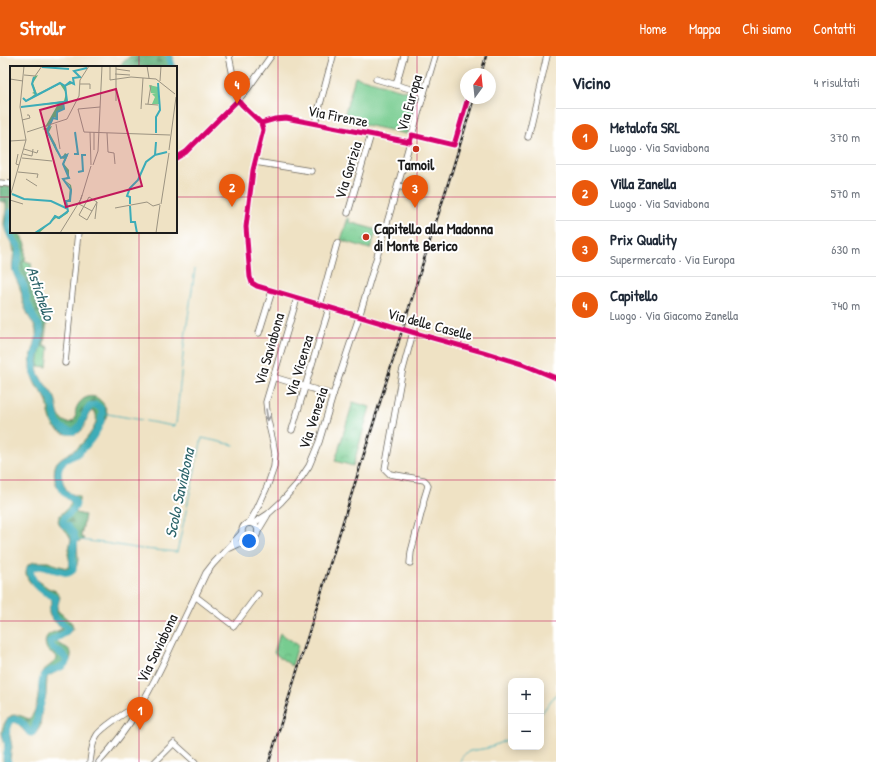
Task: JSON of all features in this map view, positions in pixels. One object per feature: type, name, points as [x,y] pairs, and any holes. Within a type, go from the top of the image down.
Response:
[{"type":"street","points":[[229,56],[238,100],[261,122]]},
{"type":"street","points":[[177,157],[191,148],[238,100],[271,56]]},
{"type":"street","name":"Via Firenze","points":[[315,123],[333,56]]},
{"type":"street","points":[[396,85],[404,56]]},
{"type":"street","name":"Via Europa","points":[[359,317],[435,56]]},
{"type":"street","points":[[528,137],[546,56]]},
{"type":"street","points":[[376,79],[424,93]]},
{"type":"street","name":"Via Firenze","points":[[261,122],[275,118],[286,118],[410,142]]},
{"type":"street","name":"Via Saviabona","points":[[99,762],[117,741],[139,710],[206,574],[213,564],[242,533],[244,525],[251,523],[274,467],[274,442],[268,421],[266,402],[297,298],[257,286],[252,283],[250,278],[246,227],[253,170],[263,130],[261,122]]},
{"type":"street","name":"Via Gorizia","points":[[348,213],[371,134]]},
{"type":"street","points":[[255,162],[312,171]]},
{"type":"street","points":[[0,183],[10,184]]},
{"type":"street","points":[[398,186],[419,191]]},
{"type":"street","points":[[65,363],[78,233]]},
{"type":"street","points":[[320,305],[337,243]]},
{"type":"street","points":[[259,332],[272,291]]},
{"type":"street","name":"Via delle Caselle","points":[[297,298],[507,359],[556,378]]},
{"type":"street","name":"Via Vicenza","points":[[292,430],[329,308]]},
{"type":"street","name":"Via Venezia","points":[[251,523],[268,514],[281,502],[297,484],[309,466],[359,317]]},
{"type":"street","name":"Via delle Caselle","points":[[410,563],[411,552],[428,488],[427,484],[424,480],[390,474],[385,469],[402,373],[412,332]]},
{"type":"street","points":[[273,377],[333,395]]},
{"type":"street","name":"Via Venezia","points":[[258,531],[268,514]]},
{"type":"street","points":[[226,550],[254,538],[258,534],[257,526],[251,523]]},
{"type":"street","points":[[242,533],[249,539]]},
{"type":"street","points":[[195,596],[234,626],[258,594]]},
{"type":"street","points":[[90,762],[96,736],[99,732],[131,710],[136,708],[139,710]]},
{"type":"street","points":[[155,762],[174,743],[195,762]]},
{"type":"green space","points":[[130,56],[173,56],[174,66],[119,66]]},
{"type":"green space","points":[[355,77],[417,94],[418,96],[407,134],[343,120]]},
{"type":"green space","points":[[0,186],[10,187],[10,233],[20,233],[26,244],[25,261],[22,262],[23,267],[31,294],[45,325],[37,368],[42,380],[55,398],[59,416],[68,423],[74,421],[78,405],[84,398],[90,396],[96,397],[102,402],[107,413],[100,429],[87,446],[78,456],[64,463],[61,468],[62,478],[66,489],[70,493],[79,497],[76,513],[85,515],[81,537],[84,538],[83,540],[77,542],[78,560],[73,574],[38,566],[34,567],[32,571],[32,574],[36,579],[48,588],[56,591],[60,597],[57,608],[58,611],[72,623],[73,629],[57,642],[69,649],[71,653],[70,661],[65,667],[47,677],[46,696],[42,707],[40,727],[36,733],[28,735],[19,724],[13,722],[9,731],[12,747],[10,762],[3,762],[5,743],[2,733],[4,725],[6,720],[13,715],[19,715],[29,719],[33,715],[37,705],[42,673],[56,660],[57,657],[47,650],[45,640],[49,634],[62,629],[53,620],[49,613],[52,599],[32,584],[26,572],[28,565],[34,562],[48,562],[66,568],[69,567],[70,563],[68,554],[71,539],[67,532],[59,525],[58,521],[71,502],[61,493],[58,488],[54,471],[57,462],[77,448],[92,432],[96,422],[96,417],[95,412],[92,411],[87,418],[83,429],[77,433],[67,434],[59,431],[52,422],[46,399],[33,380],[30,362],[36,340],[36,331],[22,300],[22,294],[13,271],[13,247],[6,233],[4,224],[6,203],[0,201]]},
{"type":"green space","points":[[348,218],[350,219],[349,222],[377,230],[370,249],[341,240]]},
{"type":"green space","points":[[25,261],[31,263],[34,287],[33,293],[43,315],[48,316],[44,345],[49,348],[42,347],[45,325],[31,294],[22,262]]},
{"type":"green space","points":[[41,346],[49,348],[47,367],[38,366]]},
{"type":"green space","points":[[353,402],[370,407],[353,466],[335,461]]},
{"type":"green space","points":[[280,633],[298,645],[292,666],[274,653]]},
{"type":"waterway","name":"Astichello","points":[[169,56],[172,66]]},
{"type":"waterway","name":"Astichello","points":[[8,762],[6,758],[8,747],[6,734],[10,721],[15,719],[21,722],[29,732],[33,732],[36,725],[38,711],[42,702],[42,681],[44,676],[47,673],[63,666],[67,660],[62,654],[53,648],[50,642],[68,629],[54,615],[53,609],[56,599],[37,585],[33,579],[30,569],[41,566],[68,573],[73,570],[74,534],[68,526],[64,525],[63,519],[73,511],[76,504],[74,500],[65,493],[60,485],[58,472],[62,463],[79,452],[90,440],[100,425],[102,414],[99,407],[92,405],[85,413],[79,427],[72,431],[61,427],[56,421],[51,399],[39,382],[34,371],[34,360],[40,339],[40,328],[31,312],[24,286],[16,272],[19,248],[9,232],[10,217]]},
{"type":"waterway","points":[[146,421],[173,426],[176,424],[184,345],[195,269]]},
{"type":"waterway","points":[[102,413],[142,420]]},
{"type":"waterway","name":"Scolo Saviabona","points":[[144,549],[177,552],[202,438],[234,445]]},
{"type":"waterway","name":"Scolo Saviabona","points":[[75,542],[80,540],[142,549]]},
{"type":"waterway","points":[[544,710],[556,694]]},
{"type":"waterway","points":[[460,762],[462,757],[470,751],[488,748],[508,739]]},
{"type":"railway","points":[[483,68],[486,56]]},
{"type":"railway","points":[[269,762],[472,104]]},
{"type":"cycle path","points":[[177,157],[186,152],[238,100],[261,123],[263,130],[253,170],[246,227],[250,277],[252,283],[257,286],[522,364],[556,378]]},
{"type":"cycle path","points":[[261,123],[286,118],[410,142],[412,135],[454,145],[466,104]]},
{"type":"place","name":"Capitello","points":[[237,104]]},
{"type":"place","name":"Tamoil","points":[[416,149]]},
{"type":"place","name":"Villa Zanella","points":[[232,207]]},
{"type":"place","name":"Prix Quality","points":[[415,208]]},
{"type":"place","name":"Capitello alla Madonna di Monte Berico","points":[[366,237]]},
{"type":"place","name":"Metalofa SRL","points":[[140,730]]}]
